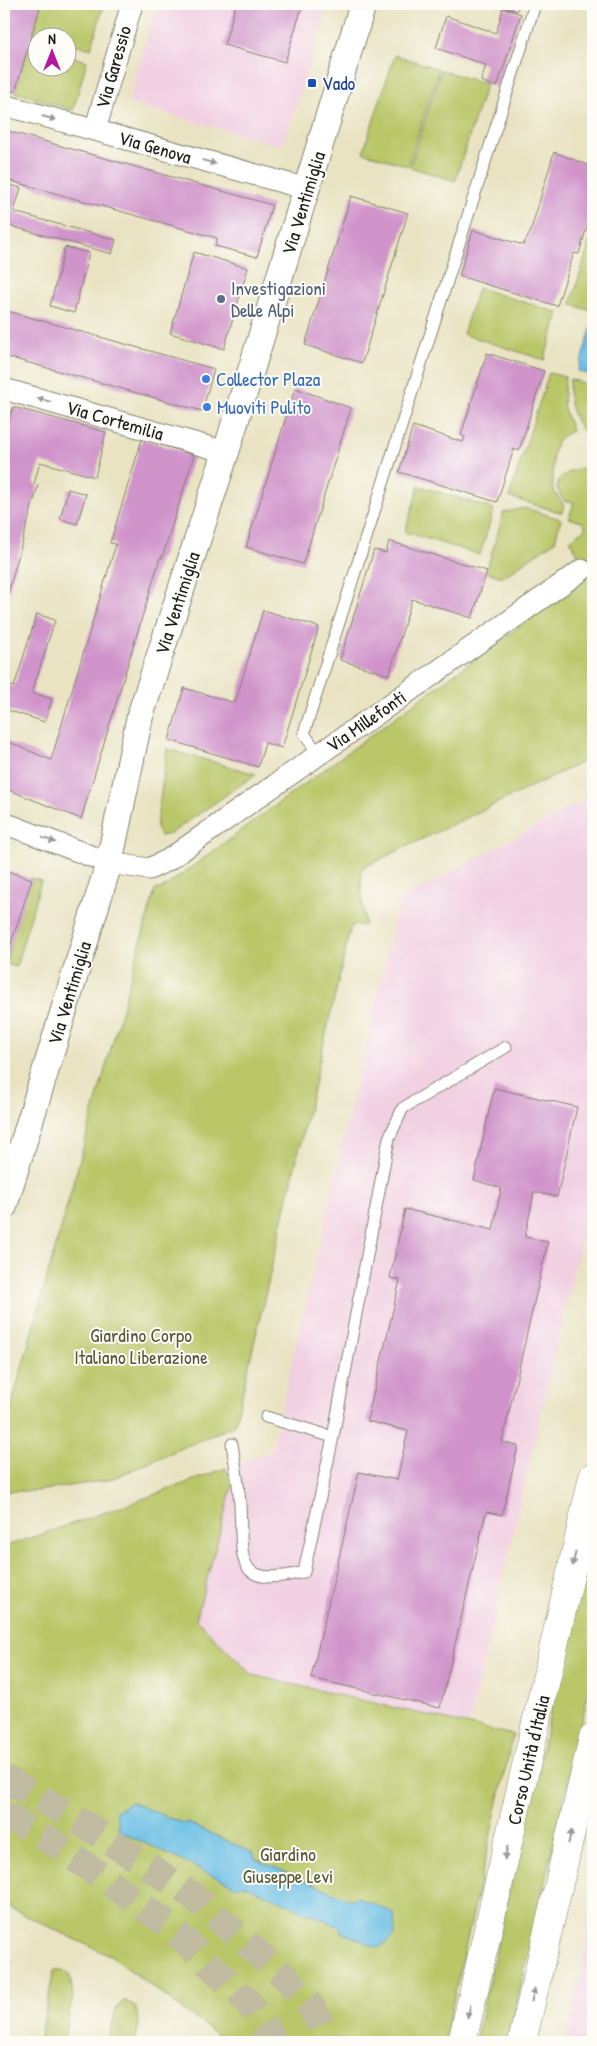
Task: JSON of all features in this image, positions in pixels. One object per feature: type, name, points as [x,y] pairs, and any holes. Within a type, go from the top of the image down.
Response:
[{"type":"main road","name":"Corso Unità d'Italia","points":[[462,2042],[593,1477]]},
{"type":"main road","points":[[522,2042],[593,1738]]},
{"type":"street","name":"Via Garessio","points":[[95,130],[132,4]]},
{"type":"street","name":"Via Ventimiglia","points":[[4,1206],[109,863],[140,716],[226,452],[363,4]]},
{"type":"street","name":"Via Genova","points":[[4,105],[307,189]]},
{"type":"street","name":"Via Cortemilia","points":[[4,389],[226,452]]},
{"type":"street","name":"Via Millefonti","points":[[109,863],[149,869],[168,860],[582,570]]},
{"type":"street","points":[[4,823],[109,863]]},
{"type":"lane","points":[[318,754],[304,733],[535,4]]},
{"type":"lane","points":[[232,1444],[240,1504],[240,1551],[249,1570],[261,1577],[281,1578],[304,1572],[333,1437],[389,1138],[403,1108],[506,1047]]},
{"type":"lane","points":[[266,1417],[333,1437]]},
{"type":"shaded area","points":[[157,4],[329,4],[283,146],[128,103]]},
{"type":"shaded area","points":[[593,795],[593,1188],[469,1724],[252,1675],[196,1620],[233,1484],[226,1468],[271,1451],[399,901]]},
{"type":"shaded area","points":[[593,1913],[593,2042],[566,2042]]},
{"type":"green space","points":[[41,4],[104,4],[91,49],[78,45],[78,28],[34,28]]},
{"type":"green space","points":[[28,47],[28,78],[78,78],[78,58],[87,61],[73,110],[15,92]]},
{"type":"green space","points":[[395,55],[439,69],[408,166],[363,152]]},
{"type":"green space","points":[[441,70],[486,84],[455,181],[410,167]]},
{"type":"green space","points":[[593,231],[593,295],[588,310],[571,304]]},
{"type":"green space","points":[[478,288],[559,313],[544,360],[463,334]]},
{"type":"green space","points":[[549,373],[565,377],[563,406],[572,431],[562,436],[556,444],[553,454],[553,490],[564,505],[562,513],[509,497]]},
{"type":"green space","points":[[570,379],[593,386],[593,442],[576,421],[573,413],[569,397]]},
{"type":"green space","name":"Giardino Corpo Italiano Liberazione","points":[[593,461],[593,757],[362,868],[361,889],[365,925],[351,926],[235,1425],[109,1480],[36,1491],[4,1491],[4,1432],[155,890],[163,888],[589,575],[570,540],[586,528],[582,522],[569,518],[574,502],[564,501],[557,489],[558,480],[570,471],[587,468]]},
{"type":"green space","points":[[419,486],[494,509],[480,555],[405,532]]},
{"type":"green space","points":[[525,508],[561,519],[555,541],[503,577],[486,572],[504,512]]},
{"type":"green space","points":[[167,749],[256,774],[170,834],[160,836],[156,828]]},
{"type":"green space","points":[[30,878],[41,881],[16,967],[5,964]]},
{"type":"green space","name":"Giardino Giuseppe Levi","points":[[226,1468],[233,1484],[196,1619],[252,1675],[513,1735],[444,2042],[227,2042],[112,1957],[4,1905],[4,1547],[121,1507]]},
{"type":"green space","points":[[593,1527],[593,1672],[508,2042],[475,2042]]},
{"type":"green space","points":[[4,1950],[11,1960],[11,1974],[4,2001]]},
{"type":"green space","points":[[54,1971],[63,1971],[70,1976],[73,1996],[63,2042],[39,2042]]},
{"type":"green space","points":[[125,2000],[136,2008],[139,2025],[135,2042],[108,2042],[116,2008]]},
{"type":"water","points":[[593,322],[593,376],[578,371]]},
{"type":"water","points":[[131,1802],[184,1824],[186,1822],[253,1853],[255,1859],[351,1900],[357,1897],[394,1913],[395,1935],[379,1948],[341,1932],[340,1927],[242,1884],[237,1887],[119,1831],[116,1811]]},
{"type":"building","points":[[4,4],[41,4],[34,28],[28,28],[28,48],[15,92],[4,89]]},
{"type":"building","points":[[236,4],[303,4],[285,62],[224,45]]},
{"type":"building","points":[[495,4],[519,4],[517,11]]},
{"type":"building","points":[[503,8],[521,14],[497,87],[481,81],[486,65],[436,48],[446,16],[496,33]]},
{"type":"building","points":[[4,130],[272,205],[257,257],[215,246],[217,238],[4,179]]},
{"type":"building","points":[[554,152],[593,167],[593,206],[579,254],[574,253],[557,306],[459,276],[473,230],[523,245],[530,233]]},
{"type":"building","points":[[4,183],[21,188],[14,212],[116,240],[112,254],[10,226],[4,248]]},
{"type":"building","points":[[351,196],[408,213],[362,363],[305,345]]},
{"type":"building","points":[[65,247],[89,253],[74,313],[50,306]]},
{"type":"building","points":[[194,252],[248,268],[224,349],[170,333]]},
{"type":"building","points":[[4,310],[214,369],[202,411],[4,356]]},
{"type":"building","points":[[487,353],[544,371],[519,451],[514,449],[497,502],[399,472],[413,426],[463,442],[465,437],[461,435]]},
{"type":"building","points":[[295,388],[351,408],[303,564],[246,547]]},
{"type":"building","points":[[13,407],[106,432],[95,477],[40,462],[34,484],[38,485],[4,608],[4,437]]},
{"type":"building","points":[[142,439],[194,455],[162,558],[160,558],[81,819],[4,788],[4,740],[51,760],[116,544],[110,543]]},
{"type":"building","points":[[68,489],[86,494],[77,524],[60,519]]},
{"type":"building","points":[[389,541],[487,571],[472,618],[412,599],[389,675],[340,660],[374,550],[386,553]]},
{"type":"building","points":[[263,610],[319,627],[282,748],[265,743],[258,767],[169,740],[184,688],[235,703]]},
{"type":"building","points":[[37,614],[55,620],[32,693],[52,699],[45,722],[4,709],[4,696],[7,685],[14,687]]},
{"type":"building","points":[[4,870],[32,879],[4,965]]},
{"type":"building","points":[[494,1088],[577,1107],[557,1197],[534,1192],[525,1237],[548,1242],[502,1442],[518,1446],[502,1515],[486,1512],[440,1708],[311,1678],[359,1472],[397,1480],[408,1431],[367,1421],[400,1280],[390,1278],[405,1209],[493,1230],[501,1188],[474,1180]]},
{"type":"tunnel","points":[[4,1778],[78,1820],[193,1896],[288,1980],[312,2008],[330,2042]]},
{"type":"tunnel","points":[[4,1814],[60,1847],[170,1926],[249,2003],[275,2042]]},
{"type":"place","name":"Vado","points":[[312,83]]},
{"type":"place","name":"Investigazioni Delle Alpi","points":[[221,299]]},
{"type":"place","name":"Collector Plaza","points":[[206,379]]},
{"type":"place","name":"Muoviti Pulito","points":[[207,407]]}]
